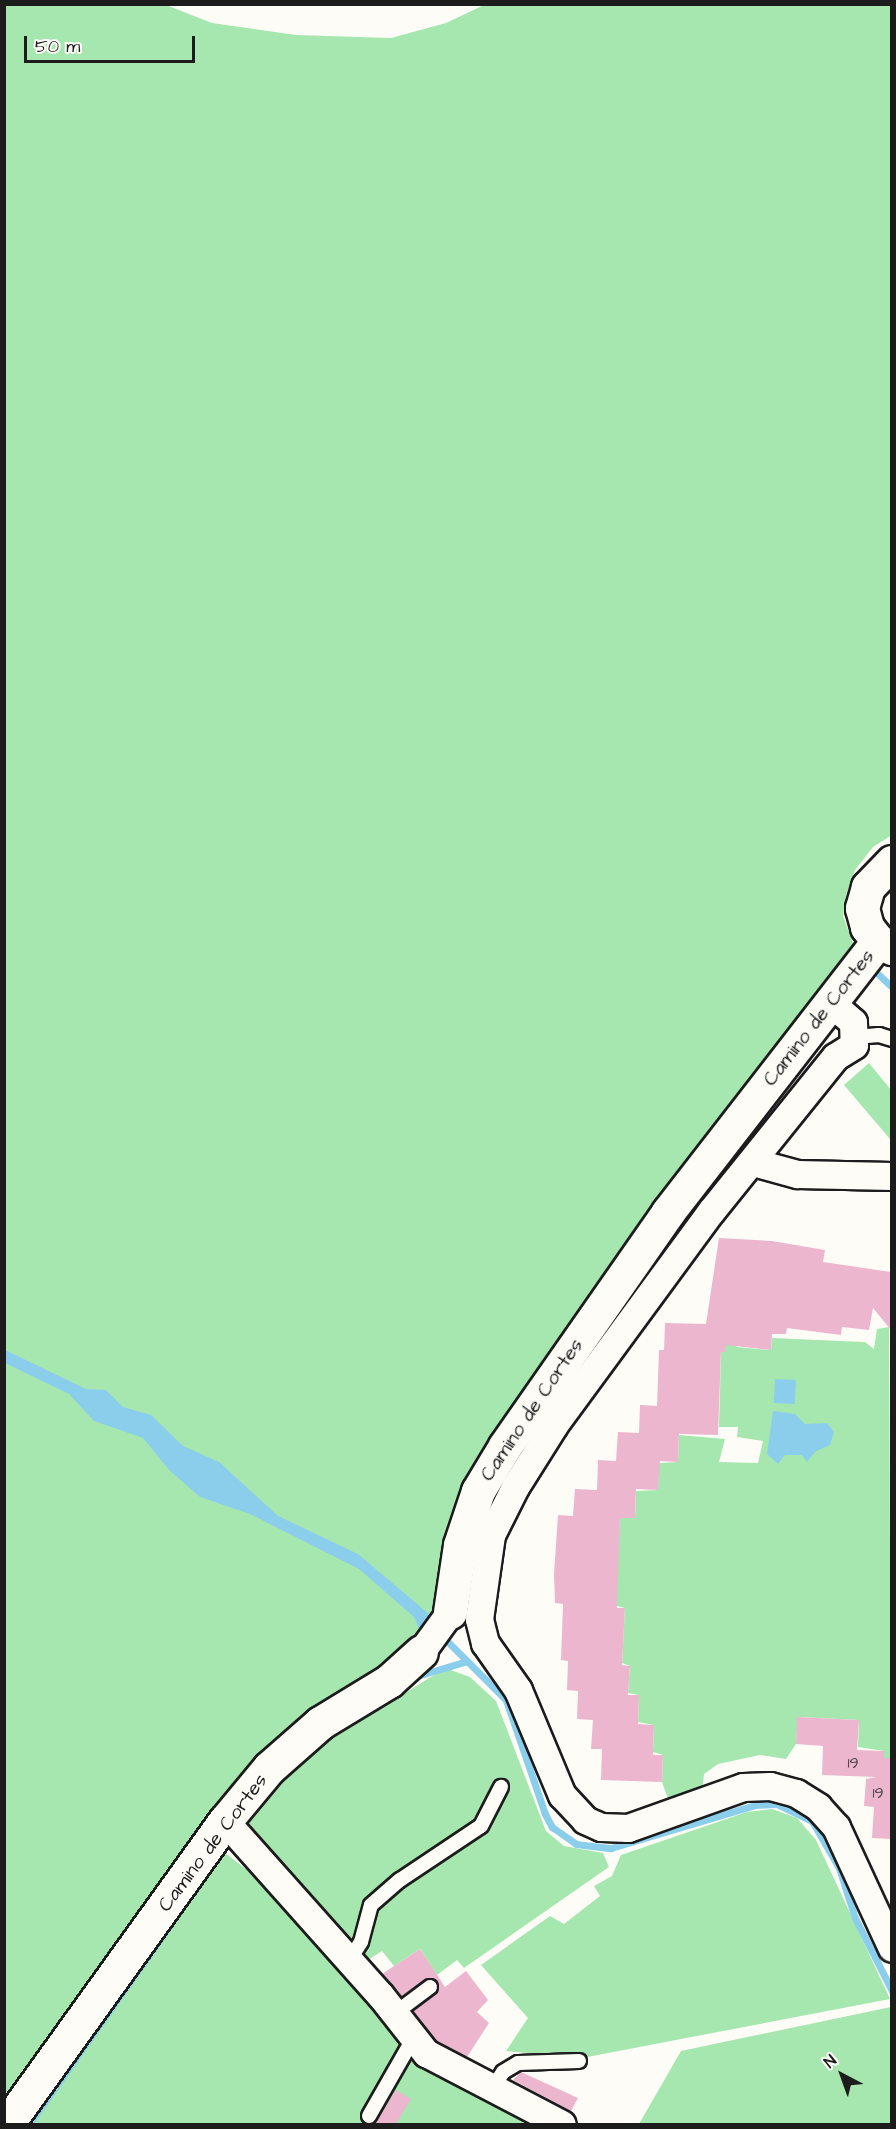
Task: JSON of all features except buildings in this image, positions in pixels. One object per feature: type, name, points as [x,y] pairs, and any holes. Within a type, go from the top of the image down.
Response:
[{"type":"street","points":[[885,944],[867,927],[862,908],[868,887],[891,862]]},
{"type":"street","name":"Camino de Cortes","points":[[7,2124],[225,1821],[269,1768],[320,1723],[389,1681],[421,1652],[450,1612],[460,1545],[478,1491],[505,1446],[668,1212],[843,1016],[885,944]]},
{"type":"street","points":[[843,1016],[850,1051],[836,1057],[711,1211],[554,1425],[515,1486],[491,1535],[479,1619],[485,1643],[518,1690],[562,1795],[585,1820],[601,1827],[628,1828],[743,1787],[770,1786],[796,1793],[818,1807],[836,1827],[891,1948]]},
{"type":"street","points":[[753,1162],[797,1174],[891,1176]]},
{"type":"street","points":[[225,1821],[426,2053],[562,2124]]},
{"type":"lane","points":[[843,1016],[891,1039]]},
{"type":"lane","points":[[348,1962],[361,1942],[371,1905],[400,1880],[481,1826],[501,1787]]},
{"type":"lane","points":[[394,2014],[430,1987]]},
{"type":"lane","points":[[369,2116],[413,2040]]},
{"type":"lane","points":[[492,2089],[503,2072],[518,2063],[579,2061]]},
{"type":"green space","points":[[5,5],[166,5],[212,23],[296,35],[391,38],[446,23],[484,5],[891,5],[892,835],[873,847],[855,870],[846,896],[843,916],[853,943],[848,963],[474,1476],[435,1619],[422,1636],[241,1781],[5,2098]]},
{"type":"green space","points":[[869,1063],[891,1090],[890,1139],[844,1085]]},
{"type":"green space","points":[[889,1327],[891,1778],[883,1778],[884,1751],[858,1747],[859,1720],[798,1717],[796,1744],[786,1759],[760,1755],[718,1764],[704,1774],[702,1795],[671,1807],[662,1782],[663,1755],[653,1752],[654,1725],[638,1722],[639,1695],[628,1693],[630,1666],[622,1663],[625,1608],[617,1606],[616,1577],[620,1518],[635,1518],[636,1491],[658,1490],[659,1463],[678,1462],[679,1435],[725,1439],[719,1462],[758,1463],[763,1441],[737,1437],[738,1427],[719,1427],[721,1352],[725,1352],[726,1330],[737,1347],[771,1350],[772,1338],[865,1342],[874,1349],[877,1329]]},
{"type":"green space","points":[[445,1668],[470,1677],[496,1701],[546,1831],[564,1846],[603,1853],[609,1867],[464,1968],[457,1960],[437,1975],[420,1949],[394,1966],[382,1951],[362,1964],[241,1833],[306,1755]]},
{"type":"green space","points":[[772,1809],[797,1818],[816,1840],[890,1999],[582,2058],[506,2051],[528,2018],[481,1965],[550,1916],[564,1924],[600,1896],[594,1886],[612,1876],[621,1855],[747,1812]]},
{"type":"green space","points":[[224,1852],[260,1880],[416,2062],[536,2124],[22,2124]]},
{"type":"green space","points":[[891,2007],[891,2124],[639,2124],[681,2051]]},
{"type":"water","points":[[5,1350],[86,1389],[106,1390],[123,1407],[151,1415],[183,1446],[219,1462],[278,1516],[358,1554],[435,1619],[422,1636],[414,1617],[359,1569],[250,1514],[200,1497],[169,1470],[143,1438],[94,1421],[69,1394],[5,1363]]},
{"type":"water","points":[[775,1379],[796,1380],[795,1404],[774,1403]]},
{"type":"water","points":[[773,1411],[795,1414],[805,1424],[827,1423],[834,1432],[830,1445],[816,1451],[807,1462],[802,1455],[785,1455],[778,1464],[767,1454]]},
{"type":"waterway","points":[[878,974],[892,987]]},
{"type":"waterway","points":[[441,1635],[506,1700],[545,1814],[552,1827],[576,1844],[611,1848],[755,1805],[777,1804],[812,1821],[839,1868],[855,1918],[892,1991]]},
{"type":"waterway","points":[[417,1676],[467,1661]]},
{"type":"waterway","points":[[29,2124],[168,1928]]}]
